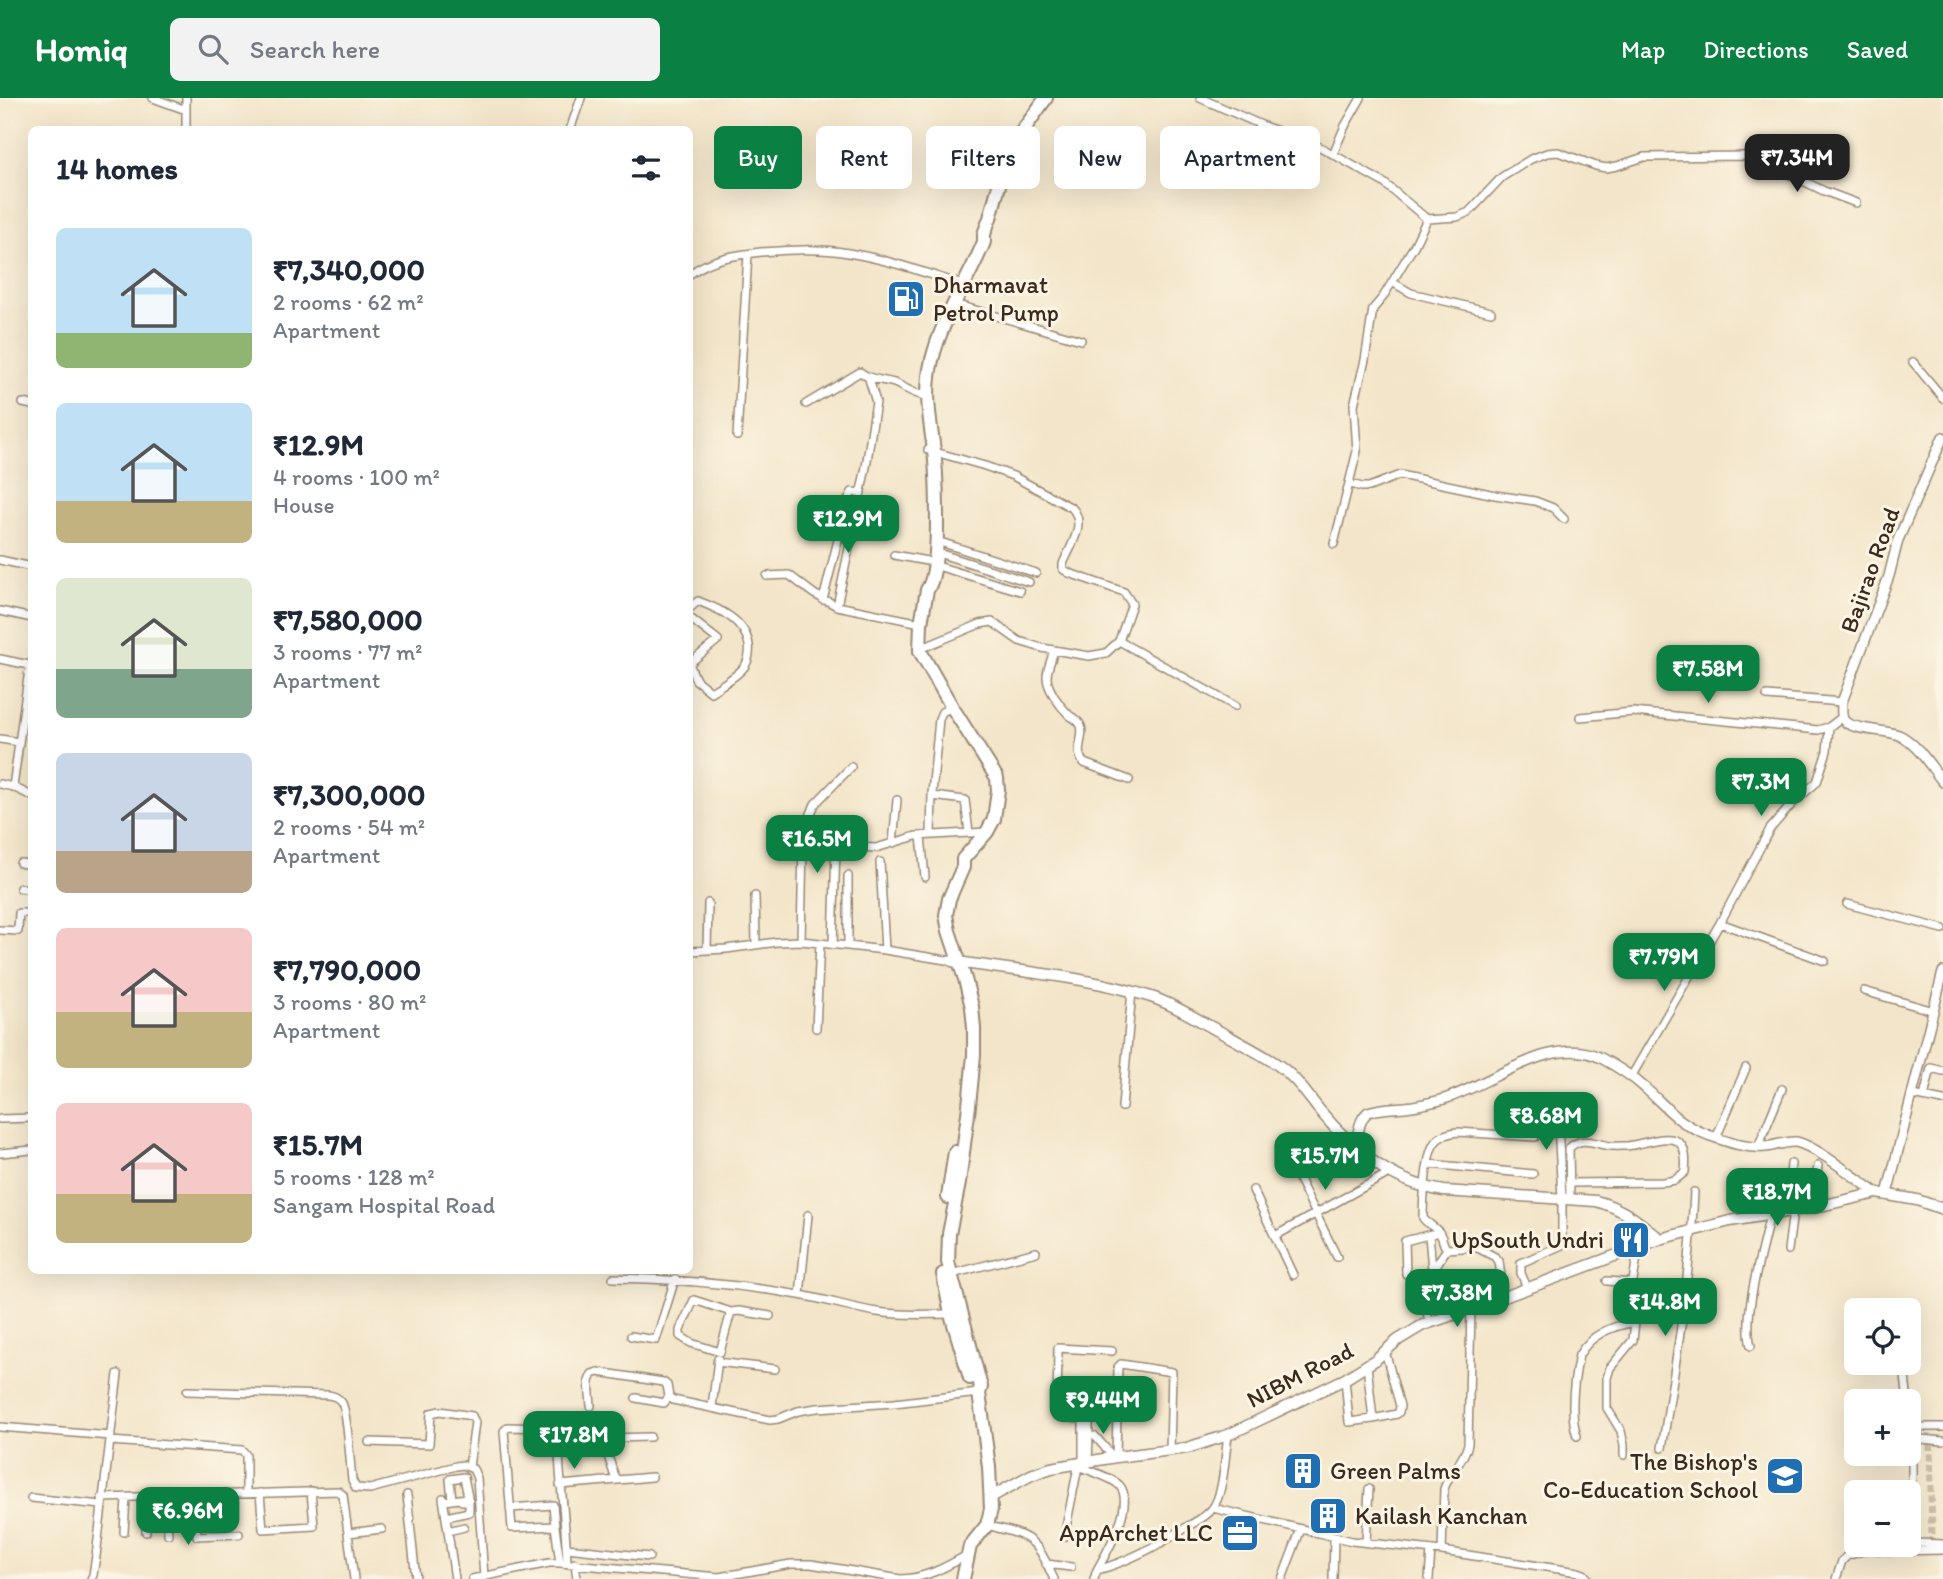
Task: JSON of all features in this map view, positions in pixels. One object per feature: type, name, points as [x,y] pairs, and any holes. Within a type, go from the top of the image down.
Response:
[{"type":"highway","points":[[979,1393],[974,1390],[951,1314],[948,1276],[949,1234],[963,1159],[974,1055],[970,1038],[972,1007],[956,961],[946,915],[949,899],[963,867],[963,859],[988,832],[997,808],[998,790],[997,778],[924,657],[921,623],[930,586],[937,503],[923,396],[936,329],[984,242],[1006,160],[1016,140],[1046,98]]},
{"type":"highway","points":[[928,364],[961,284]]},
{"type":"highway","points":[[948,1276],[981,1387],[979,1393],[991,1510],[987,1525],[973,1541],[967,1555],[965,1576]]},
{"type":"main road","points":[[956,961],[1056,976],[1132,991],[1164,1001],[1277,1064],[1296,1079],[1320,1111],[1356,1148],[1389,1173],[1425,1188],[1444,1191],[1596,1201],[1619,1209],[1660,1239]]},
{"type":"main road","name":"NIBM Road","points":[[990,1497],[1039,1472],[1170,1451],[1228,1435],[1345,1380],[1412,1330],[1429,1322],[1639,1245],[1756,1216],[1882,1193],[1917,1200],[1943,1209]]},
{"type":"street","points":[[153,98],[186,110]]},
{"type":"street","points":[[186,98],[186,126]]},
{"type":"street","points":[[571,126],[581,98]]},
{"type":"street","points":[[1200,98],[1333,153],[1384,183],[1427,219],[1457,217],[1469,212],[1502,177],[1531,159],[1558,152],[1606,167],[1644,157],[1751,156],[1856,204]]},
{"type":"street","points":[[1333,153],[1361,98]]},
{"type":"street","points":[[1334,544],[1357,451],[1354,405],[1373,309],[1414,246],[1427,219]]},
{"type":"street","points":[[693,272],[716,259],[795,249],[848,253],[961,284]]},
{"type":"street","points":[[737,436],[748,254]]},
{"type":"street","points":[[1392,282],[1411,293],[1491,312]]},
{"type":"street","points":[[954,304],[1081,340]]},
{"type":"street","points":[[1913,362],[1943,398]]},
{"type":"street","points":[[806,404],[860,372],[869,379],[893,383],[923,396]]},
{"type":"street","points":[[837,606],[861,493],[876,402],[869,379]]},
{"type":"street","name":"Bajirao Road","points":[[1842,717],[1842,702],[1889,576],[1898,540],[1943,437]]},
{"type":"street","points":[[924,657],[980,624],[992,622],[1019,641],[1089,656],[1106,653],[1119,641],[1132,604],[1124,593],[1063,569],[1079,521],[1078,514],[1072,508],[1013,476],[931,451]]},
{"type":"street","points":[[1350,479],[1351,484],[1369,487],[1400,475],[1535,501],[1553,508],[1564,519]]},
{"type":"street","points":[[823,600],[848,500],[852,492],[861,493]]},
{"type":"street","points":[[932,551],[1029,582]]},
{"type":"street","points":[[932,551],[1020,591]]},
{"type":"street","points":[[894,555],[932,551],[1036,573]]},
{"type":"street","points":[[0,560],[28,566]]},
{"type":"street","points":[[767,576],[789,575],[823,600],[837,606],[921,623]]},
{"type":"street","points":[[693,605],[698,601],[722,610],[736,621],[747,635],[750,648],[745,666],[711,692],[696,680],[693,672]]},
{"type":"street","points":[[0,611],[28,617]]},
{"type":"street","points":[[693,620],[718,640],[693,661]]},
{"type":"street","points":[[1119,641],[1235,706]]},
{"type":"street","points":[[1054,650],[1047,679],[1049,687],[1062,706],[1080,723],[1080,759],[1084,763],[1129,780]]},
{"type":"street","points":[[0,659],[28,666]]},
{"type":"street","points":[[13,787],[28,674]]},
{"type":"street","points":[[1767,696],[1842,702]]},
{"type":"street","points":[[931,835],[939,719],[942,712],[952,707]]},
{"type":"street","points":[[1580,717],[1633,712],[1818,730],[1829,727],[1842,717],[1851,725],[1900,735],[1911,743],[1943,782]]},
{"type":"street","points":[[1631,1077],[1720,923],[1770,829],[1793,803],[1817,782],[1827,751],[1829,727]]},
{"type":"street","points":[[0,739],[19,741]]},
{"type":"street","points":[[801,941],[806,826],[815,804],[851,767]]},
{"type":"street","points":[[0,784],[28,794]]},
{"type":"street","points":[[932,796],[965,800],[969,833]]},
{"type":"street","points":[[894,843],[897,800]]},
{"type":"street","points":[[803,850],[836,846],[876,848],[921,836],[988,832]]},
{"type":"street","points":[[921,836],[925,877]]},
{"type":"street","points":[[834,944],[836,846]]},
{"type":"street","points":[[880,862],[886,950]]},
{"type":"street","points":[[20,863],[28,864]]},
{"type":"street","points":[[848,876],[848,946]]},
{"type":"street","points":[[20,888],[28,888]]},
{"type":"street","points":[[755,896],[756,944]]},
{"type":"street","points":[[707,950],[708,903]]},
{"type":"street","points":[[1847,904],[1943,929]]},
{"type":"street","points":[[0,930],[18,931],[19,913],[28,912]]},
{"type":"street","points":[[1720,923],[1825,961]]},
{"type":"street","points":[[693,951],[801,941],[956,961]]},
{"type":"street","points":[[816,1028],[820,943]]},
{"type":"street","points":[[1356,1148],[1361,1121],[1368,1112],[1416,1106],[1443,1099],[1537,1056],[1586,1052],[1600,1057],[1631,1077],[1683,1123],[1716,1138],[1758,1147],[1792,1142],[1802,1144],[1882,1193],[1913,1095],[1943,972]]},
{"type":"street","points":[[1122,1107],[1132,991]]},
{"type":"street","points":[[1864,991],[1934,1011]]},
{"type":"street","points":[[1716,1138],[1746,1068]]},
{"type":"street","points":[[1924,1097],[1931,1068],[1943,1071]]},
{"type":"street","points":[[1758,1147],[1782,1089]]},
{"type":"street","points":[[1913,1095],[1943,1101]]},
{"type":"street","points":[[1557,1105],[1566,1198]]},
{"type":"street","points":[[0,1119],[28,1118]]},
{"type":"street","points":[[1447,1249],[1439,1232],[1423,1218],[1425,1188],[1435,1142],[1449,1133],[1468,1132],[1535,1137]]},
{"type":"street","points":[[1527,1288],[1521,1273],[1521,1263],[1562,1245],[1569,1183],[1569,1148],[1580,1141],[1630,1146],[1670,1139],[1676,1140],[1684,1150],[1685,1172],[1675,1180],[1639,1184],[1569,1183]]},
{"type":"street","points":[[0,1153],[28,1150]]},
{"type":"street","points":[[1429,1164],[1534,1174]]},
{"type":"street","points":[[1791,1164],[1798,1210]]},
{"type":"street","points":[[1798,1210],[1818,1166]]},
{"type":"street","points":[[1293,1167],[1336,1257]]},
{"type":"street","points":[[1275,1236],[1389,1173]]},
{"type":"street","points":[[1788,1250],[1804,1181]]},
{"type":"street","points":[[1756,1216],[1762,1189]]},
{"type":"street","points":[[1254,1191],[1293,1275]]},
{"type":"street","points":[[1662,1448],[1679,1342],[1694,1192]]},
{"type":"street","points":[[1751,1346],[1748,1332],[1750,1309],[1770,1214]]},
{"type":"street","points":[[800,1295],[808,1215]]},
{"type":"street","points":[[1429,1235],[1432,1269],[1426,1275],[1406,1274],[1405,1241],[1439,1232]]},
{"type":"street","points":[[1624,1455],[1621,1431],[1607,1408],[1607,1378],[1610,1368],[1633,1340],[1633,1283],[1639,1245]]},
{"type":"street","points":[[1476,1247],[1495,1256],[1499,1261],[1502,1285],[1435,1305],[1430,1279],[1447,1249],[1476,1247]]},
{"type":"street","points":[[948,1276],[1036,1252]]},
{"type":"street","points":[[613,1278],[675,1279],[800,1295],[878,1312],[951,1314]]},
{"type":"street","points":[[631,1336],[656,1340],[675,1279]]},
{"type":"street","points":[[1608,1281],[1633,1283]]},
{"type":"street","points":[[1428,1294],[1426,1307],[1429,1322]]},
{"type":"street","points":[[720,1352],[686,1341],[680,1336],[680,1330],[694,1300],[731,1312],[769,1316]]},
{"type":"street","points":[[1443,1551],[1444,1489],[1466,1453],[1468,1444],[1471,1308]]},
{"type":"street","points":[[712,1407],[717,1362],[731,1312]]},
{"type":"street","points":[[1577,1436],[1573,1411],[1581,1350],[1603,1331],[1635,1322]]},
{"type":"street","points":[[1112,1351],[1058,1348],[1057,1415],[1083,1419],[1089,1436],[1115,1458]]},
{"type":"street","points":[[1345,1380],[1349,1422],[1397,1414],[1400,1409],[1385,1351]]},
{"type":"street","points":[[717,1362],[775,1369]]},
{"type":"street","points":[[1115,1458],[1119,1364],[1172,1372],[1170,1451]]},
{"type":"street","points":[[1367,1366],[1373,1419]]},
{"type":"street","points":[[591,1406],[590,1377],[598,1372],[663,1381],[667,1385],[669,1398]]},
{"type":"street","points":[[91,1579],[118,1374]]},
{"type":"street","points":[[187,1391],[335,1396],[340,1399],[345,1412],[352,1480],[356,1488],[370,1489],[456,1466],[473,1469],[477,1478],[484,1577]]},
{"type":"street","points":[[669,1398],[770,1420],[817,1408],[979,1393]]},
{"type":"street","points":[[636,1398],[664,1403],[669,1398]]},
{"type":"street","points":[[1117,1399],[1142,1402]]},
{"type":"street","points":[[369,1442],[429,1444],[431,1413],[440,1411],[472,1416],[474,1422],[469,1467]]},
{"type":"street","points":[[1064,1537],[1069,1507],[1089,1436],[1089,1418],[1107,1415]]},
{"type":"street","points":[[0,1427],[242,1450],[246,1455],[246,1493]]},
{"type":"street","points":[[545,1429],[508,1427],[504,1430],[512,1528],[555,1526]]},
{"type":"street","points":[[1921,1427],[1943,1427]]},
{"type":"street","points":[[1097,1570],[1151,1549],[1198,1521],[1213,1508],[1228,1435]]},
{"type":"street","points":[[568,1563],[559,1450],[563,1445],[612,1438],[650,1437]]},
{"type":"street","points":[[1943,1441],[1918,1439],[1912,1446],[1912,1539],[1916,1543],[1943,1544]]},
{"type":"street","points":[[604,1444],[616,1480]]},
{"type":"street","points":[[1080,1464],[1116,1483],[1123,1493],[1121,1518],[1116,1535],[1094,1579]]},
{"type":"street","points":[[560,1485],[652,1477]]},
{"type":"street","points":[[1366,1542],[1369,1489]]},
{"type":"street","points":[[31,1498],[102,1502],[126,1498],[333,1490],[341,1492],[354,1579]]},
{"type":"street","points":[[260,1493],[263,1529],[314,1526],[311,1491]]},
{"type":"street","points":[[407,1495],[416,1579]]},
{"type":"street","points":[[195,1496],[197,1536],[239,1534]]},
{"type":"street","points":[[166,1497],[168,1534]]},
{"type":"street","points":[[124,1532],[126,1498]]},
{"type":"street","points":[[146,1498],[146,1532]]},
{"type":"street","points":[[446,1517],[469,1511],[469,1502],[446,1501],[446,1517],[455,1579]]},
{"type":"street","points":[[510,1508],[553,1505],[555,1526],[568,1563],[577,1579]]},
{"type":"street","points":[[1213,1508],[1334,1537],[1578,1572],[1588,1579]]},
{"type":"street","points":[[987,1525],[1027,1539],[1037,1547],[1054,1579]]},
{"type":"street","points":[[448,1531],[464,1527]]},
{"type":"street","points":[[348,1534],[382,1529]]},
{"type":"street","points":[[1282,1579],[1301,1529]]},
{"type":"street","points":[[1333,1579],[1334,1537]]},
{"type":"street","points":[[567,1548],[649,1558]]},
{"type":"street","points":[[1836,1579],[1842,1561],[1847,1556],[1867,1549],[1943,1550]]},
{"type":"street","points":[[1429,1579],[1431,1550]]},
{"type":"street","points":[[472,1579],[549,1563],[719,1577],[811,1563],[913,1579],[934,1572],[967,1555]]},
{"type":"street","points":[[1046,1564],[1071,1567]]},
{"type":"street","points":[[522,1569],[523,1578]]},
{"type":"tunnel","points":[[1930,1443],[1932,1541]]},
{"type":"place","name":"Dharmavat Petrol Pump","points":[[906,299]]},
{"type":"place","name":"UpSouth Undri","points":[[1631,1240]]},
{"type":"place","name":"Green Palms","points":[[1303,1471]]},
{"type":"place","name":"The Bishop's Co-Education School","points":[[1785,1476]]},
{"type":"place","name":"Kailash Kanchan","points":[[1328,1516]]},
{"type":"place","name":"AppArchet LLC","points":[[1240,1533]]}]
